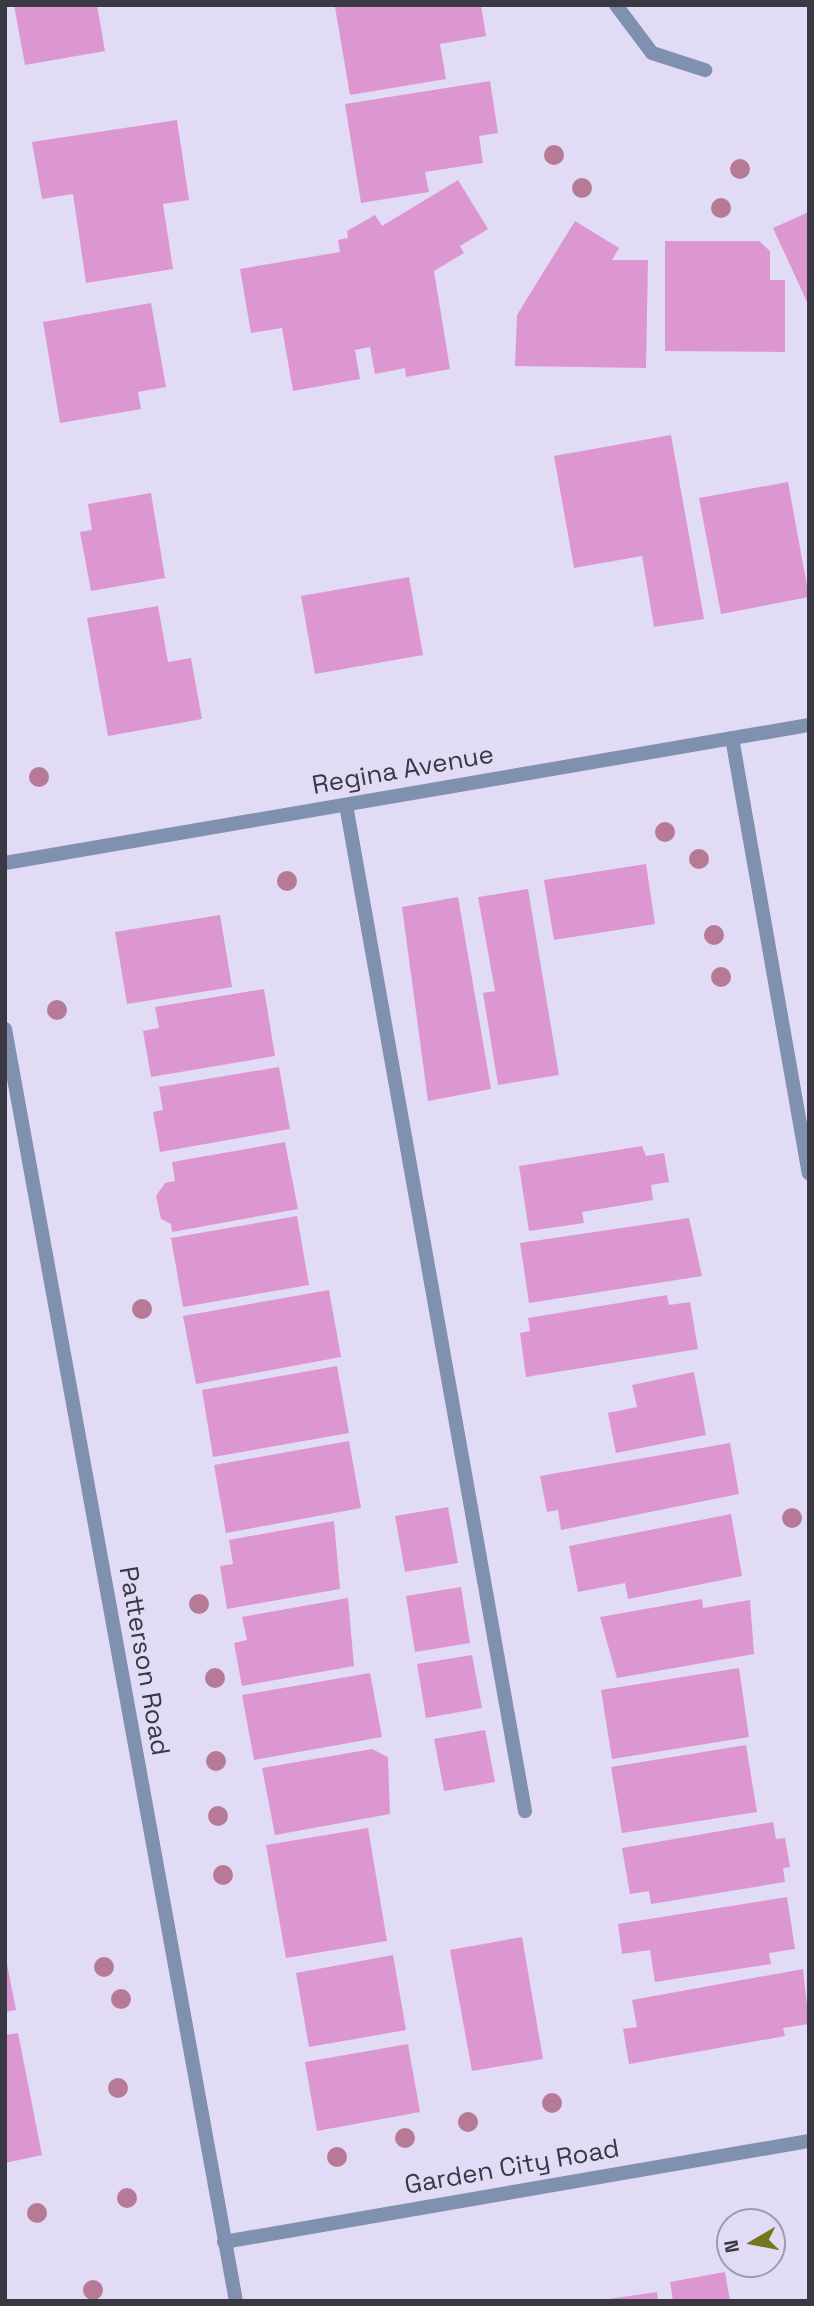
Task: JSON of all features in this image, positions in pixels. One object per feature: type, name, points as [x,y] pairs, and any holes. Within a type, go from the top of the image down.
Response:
[{"type":"street","points":[[615,5],[652,53],[705,70]]},
{"type":"street","name":"Regina Avenue","points":[[5,863],[809,725]]},
{"type":"street","points":[[732,738],[809,1173]]},
{"type":"street","points":[[345,805],[525,1811]]},
{"type":"street","name":"Patterson Road","points":[[5,1029],[236,2301]]},
{"type":"street","name":"Garden City Road","points":[[224,2242],[809,2141]]},
{"type":"building","points":[[14,5],[97,5],[105,51],[25,65]]},
{"type":"building","points":[[481,5],[486,36],[440,44],[446,79],[350,95],[335,7]]},
{"type":"building","points":[[490,81],[498,133],[479,136],[483,163],[425,172],[429,192],[361,203],[345,104]]},
{"type":"building","points":[[177,120],[189,200],[163,204],[173,269],[86,283],[73,194],[42,199],[32,142]]},
{"type":"building","points":[[458,180],[488,229],[460,246],[464,253],[434,271],[450,369],[406,377],[405,368],[375,374],[370,347],[355,350],[360,379],[293,391],[282,328],[251,333],[240,269],[340,252],[338,240],[348,238],[347,231],[375,215],[382,226]]},
{"type":"building","points":[[809,212],[809,306],[773,228]]},
{"type":"building","points":[[575,221],[619,248],[612,260],[648,260],[646,368],[515,366],[517,315]]},
{"type":"building","points":[[665,241],[759,241],[770,251],[770,280],[785,280],[785,352],[665,351]]},
{"type":"building","points":[[151,303],[166,387],[138,392],[141,409],[60,423],[43,322]]},
{"type":"building","points":[[671,435],[704,619],[654,627],[642,556],[574,568],[554,456]]},
{"type":"building","points":[[788,482],[809,597],[721,614],[699,498]]},
{"type":"building","points":[[151,493],[165,578],[91,591],[80,532],[92,530],[88,504]]},
{"type":"building","points":[[409,577],[423,655],[315,674],[301,596]]},
{"type":"building","points":[[158,606],[168,662],[191,658],[202,719],[108,736],[87,618]]},
{"type":"building","points":[[646,864],[655,924],[554,940],[544,880]]},
{"type":"building","points":[[528,889],[559,1075],[498,1085],[483,993],[495,991],[478,897]]},
{"type":"building","points":[[458,897],[491,1089],[428,1101],[402,907]]},
{"type":"building","points":[[220,915],[232,987],[127,1004],[115,932]]},
{"type":"building","points":[[264,989],[275,1056],[151,1077],[143,1031],[159,1028],[155,1007]]},
{"type":"building","points":[[279,1067],[290,1129],[160,1152],[153,1112],[163,1110],[159,1087]]},
{"type":"building","points":[[285,1142],[298,1209],[172,1232],[171,1224],[161,1219],[156,1196],[165,1183],[175,1181],[172,1162]]},
{"type":"building","points":[[642,1146],[646,1156],[664,1153],[669,1182],[651,1185],[653,1200],[582,1212],[584,1223],[529,1231],[519,1166]]},
{"type":"building","points":[[297,1216],[309,1285],[183,1307],[171,1238]]},
{"type":"building","points":[[689,1218],[702,1276],[529,1303],[520,1243]]},
{"type":"building","points":[[329,1290],[341,1357],[196,1384],[183,1316]]},
{"type":"building","points":[[667,1295],[669,1305],[690,1302],[698,1349],[526,1377],[520,1333],[530,1331],[528,1318]]},
{"type":"building","points":[[337,1366],[349,1433],[213,1457],[202,1390]]},
{"type":"building","points":[[694,1372],[706,1435],[616,1453],[608,1413],[637,1407],[632,1385]]},
{"type":"building","points":[[349,1441],[361,1508],[226,1533],[214,1465]]},
{"type":"building","points":[[730,1443],[739,1494],[561,1530],[558,1510],[547,1512],[540,1476]]},
{"type":"building","points":[[448,1507],[458,1563],[405,1572],[395,1516]]},
{"type":"building","points":[[731,1514],[742,1576],[628,1599],[625,1583],[578,1592],[569,1546]]},
{"type":"building","points":[[334,1521],[340,1589],[227,1609],[220,1566],[233,1564],[229,1540]]},
{"type":"building","points":[[461,1587],[470,1643],[415,1652],[406,1596]]},
{"type":"building","points":[[348,1598],[354,1666],[242,1686],[234,1643],[247,1640],[242,1617]]},
{"type":"building","points":[[702,1599],[703,1608],[750,1600],[754,1654],[617,1678],[600,1617]]},
{"type":"building","points":[[472,1655],[482,1708],[426,1718],[417,1664]]},
{"type":"building","points":[[739,1668],[749,1737],[612,1759],[601,1690]]},
{"type":"building","points":[[370,1673],[382,1737],[254,1760],[242,1695]]},
{"type":"building","points":[[485,1730],[495,1782],[444,1791],[434,1739]]},
{"type":"building","points":[[746,1745],[757,1812],[622,1833],[611,1767]]},
{"type":"building","points":[[372,1749],[388,1757],[390,1814],[275,1835],[262,1768]]},
{"type":"building","points":[[773,1822],[776,1839],[785,1838],[790,1867],[783,1868],[785,1882],[651,1904],[649,1891],[630,1894],[622,1848]]},
{"type":"building","points":[[368,1828],[387,1941],[286,1958],[266,1845]]},
{"type":"building","points":[[787,1897],[795,1949],[769,1953],[771,1964],[655,1982],[650,1950],[622,1954],[618,1924]]},
{"type":"building","points":[[522,1937],[543,2059],[472,2071],[450,1950]]},
{"type":"building","points":[[5,1954],[16,2010],[5,2012]]},
{"type":"building","points":[[393,1955],[406,2030],[309,2047],[296,1973]]},
{"type":"building","points":[[803,1969],[809,2024],[783,2028],[785,2036],[629,2064],[623,2029],[637,2027],[632,2000]]},
{"type":"building","points":[[18,2033],[42,2155],[5,2163],[5,2035]]},
{"type":"building","points":[[408,2044],[420,2112],[317,2131],[305,2062]]},
{"type":"building","points":[[716,2274],[716,2278],[726,2278],[730,2301],[673,2301],[670,2282]]},
{"type":"building","points":[[657,2292],[658,2301],[609,2301],[609,2299]]}]
